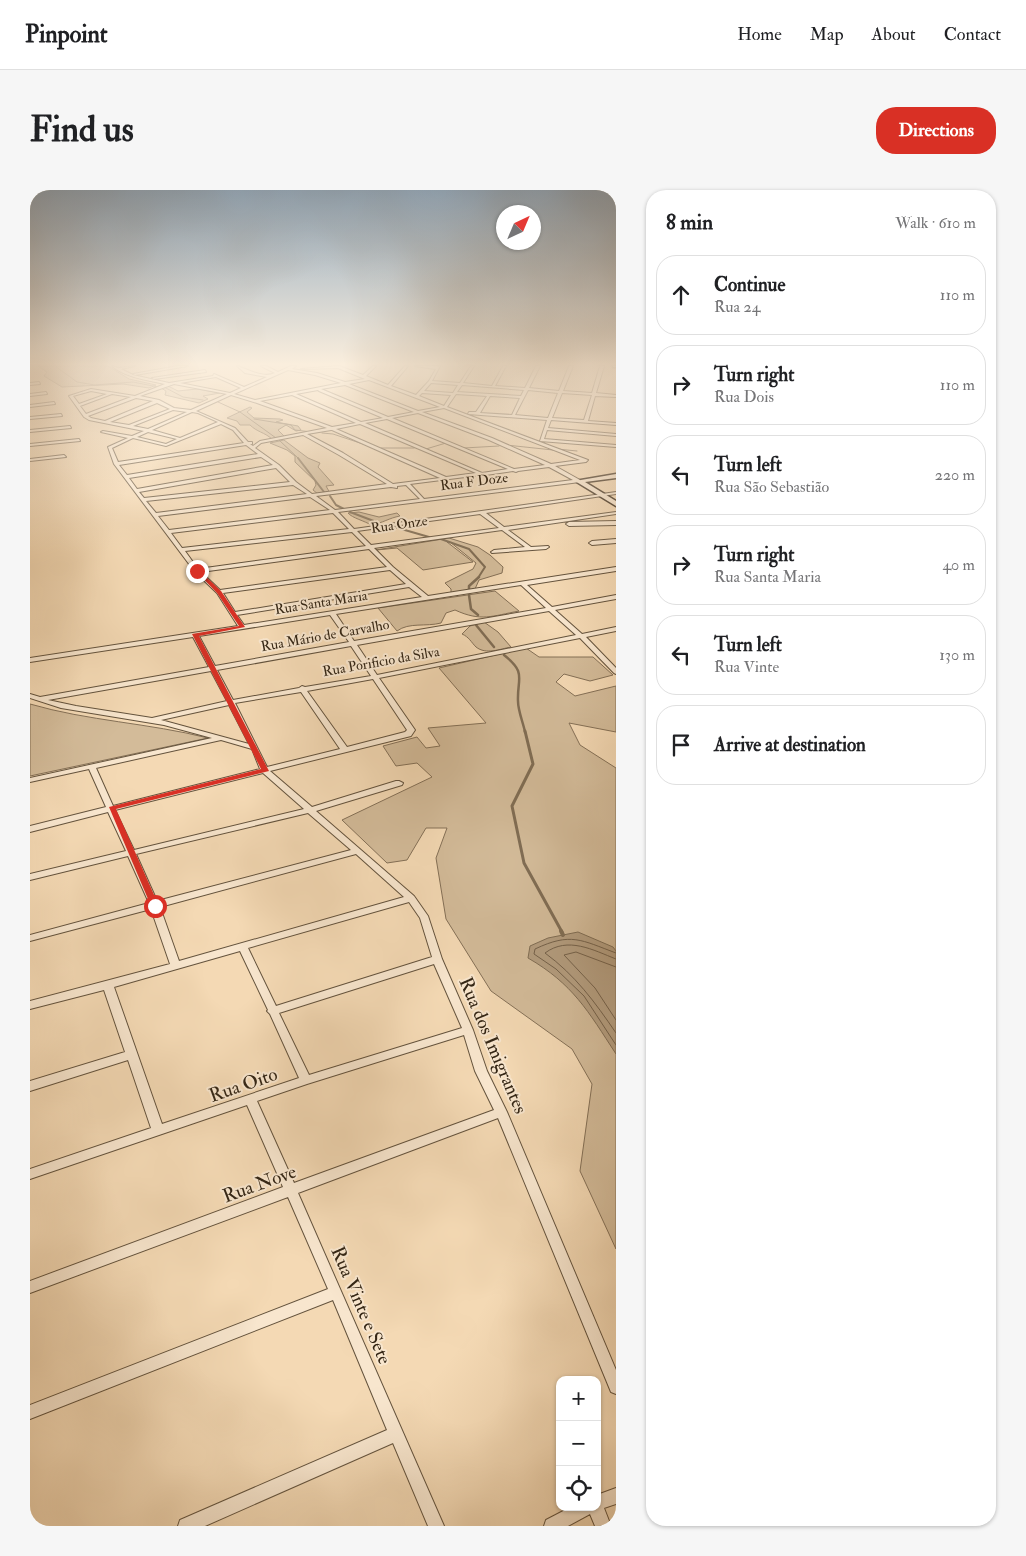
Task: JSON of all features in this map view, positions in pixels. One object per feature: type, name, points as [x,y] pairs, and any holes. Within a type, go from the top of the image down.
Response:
[{"type":"street","points":[[30,431],[57,428]]},
{"type":"street","points":[[140,428],[181,439]]},
{"type":"street","points":[[151,428],[110,448],[116,464],[197,571],[219,592],[242,627]]},
{"type":"street","points":[[103,432],[166,445],[206,428]]},
{"type":"street","points":[[233,428],[248,444],[277,466],[294,483],[335,512],[391,568],[427,599]]},
{"type":"street","points":[[116,464],[307,435],[337,428]]},
{"type":"street","points":[[375,428],[484,475]]},
{"type":"street","points":[[413,428],[516,471]]},
{"type":"street","points":[[459,428],[554,466],[600,496],[616,504]]},
{"type":"street","points":[[154,515],[395,487],[586,462],[539,441],[503,428]]},
{"type":"street","points":[[333,429],[447,479]]},
{"type":"street","points":[[539,441],[545,429],[616,435]]},
{"type":"street","points":[[307,435],[395,487]]},
{"type":"street","points":[[30,445],[79,440]]},
{"type":"street","points":[[539,441],[616,446]]},
{"type":"street","points":[[254,447],[260,442]]},
{"type":"street","points":[[126,478],[263,455]]},
{"type":"street","points":[[30,460],[64,456]]},
{"type":"street","points":[[136,491],[277,466]]},
{"type":"street","name":"Rua F Doze","points":[[168,532],[616,476]]},
{"type":"street","points":[[143,500],[294,483]]},
{"type":"street","points":[[408,485],[423,500]]},
{"type":"street","name":"Rua Onze","points":[[181,550],[355,530],[616,493]]},
{"type":"street","points":[[481,512],[529,548]]},
{"type":"street","points":[[197,571],[616,513]]},
{"type":"street","points":[[545,522],[616,523]]},
{"type":"street","points":[[592,543],[616,541]]},
{"type":"street","points":[[494,552],[546,546]]},
{"type":"street","points":[[219,592],[391,568]]},
{"type":"street","name":"Rua Santa Maria","points":[[30,660],[616,569]]},
{"type":"street","points":[[523,584],[582,637],[616,672]]},
{"type":"street","points":[[234,614],[409,585]]},
{"type":"street","name":"Rua Mário de Carvalho","points":[[38,699],[616,597]]},
{"type":"street","points":[[30,829],[408,734],[410,730],[332,613]]},
{"type":"street","name":"Rua Porificio da Silva","points":[[151,720],[302,688],[375,677],[616,629]]},
{"type":"street","points":[[195,634],[255,748],[265,771]]},
{"type":"street","points":[[302,688],[345,750]]},
{"type":"street","points":[[30,696],[71,710],[151,720],[197,730],[255,748]]},
{"type":"street","points":[[30,780],[92,768],[220,738]]},
{"type":"street","points":[[92,768],[112,808],[155,906],[176,966]]},
{"type":"street","name":"Rua dos Imigrantes","points":[[265,771],[411,898],[425,918],[437,959],[468,1030],[481,1071],[501,1112],[616,1387]]},
{"type":"street","points":[[30,877],[311,810],[399,783]]},
{"type":"street","points":[[30,938],[358,851]]},
{"type":"street","points":[[30,1005],[176,966],[411,898]]},
{"type":"street","points":[[242,947],[306,1080]]},
{"type":"street","points":[[272,1011],[437,959]]},
{"type":"street","points":[[108,985],[158,1131]]},
{"type":"street","name":"Rua Oito","points":[[30,1174],[306,1080],[468,1030]]},
{"type":"street","points":[[30,1086],[132,1054]]},
{"type":"street","name":"Rua Vinte e Sete","points":[[251,1100],[436,1526]]},
{"type":"street","name":"Rua Nove","points":[[30,1287],[291,1192],[501,1112]]},
{"type":"street","points":[[30,1412],[336,1292]]},
{"type":"street","points":[[186,1526],[396,1434]]},
{"type":"street","points":[[601,1502],[616,1496]]},
{"type":"street","points":[[552,1526],[580,1511]]},
{"type":"street","points":[[597,1511],[603,1526]]},
{"type":"shaded area","points":[[281,428],[278,430],[285,437],[272,439],[255,429]]},
{"type":"shaded area","points":[[284,440],[308,458],[320,463],[318,467],[334,485],[326,486],[330,493],[318,494],[313,490],[316,485],[315,481],[295,462],[295,456],[287,450],[270,443]]},
{"type":"shaded area","points":[[359,512],[379,517],[397,513],[400,516],[371,525],[348,513]]},
{"type":"shaded area","points":[[449,538],[478,547],[503,567],[502,573],[479,580],[475,589],[451,593],[451,589],[445,583],[473,569],[476,563],[450,542],[447,542],[473,562],[423,570],[397,548],[376,550]]},
{"type":"shaded area","points":[[495,591],[519,611],[480,617],[455,610],[446,613],[441,623],[412,626],[397,631],[378,608]]},
{"type":"shaded area","points":[[484,622],[498,632],[511,647],[484,651],[476,647],[462,634],[470,626]]},
{"type":"shaded area","points":[[526,648],[539,657],[593,657],[613,675],[590,681],[564,674],[556,682],[575,696],[616,686],[616,732],[569,723],[580,745],[616,768],[616,1249],[580,1171],[592,1084],[572,1049],[491,991],[446,919],[436,858],[447,828],[426,828],[407,860],[387,863],[342,820],[432,777],[417,763],[396,766],[383,746],[417,737],[426,748],[440,746],[428,728],[486,723],[439,668]]},
{"type":"shaded area","points":[[30,704],[52,710],[208,738],[30,776]]},
{"type":"water","points":[[578,932],[613,947],[616,951],[616,1054],[588,1012],[568,988],[544,968],[528,958],[530,946],[548,938]]},
{"type":"waterway","points":[[263,428],[276,438]]},
{"type":"waterway","points":[[294,428],[312,432]]},
{"type":"waterway","points":[[322,433],[333,434],[372,447]]},
{"type":"waterway","points":[[279,440],[298,458]]},
{"type":"waterway","points":[[426,449],[446,443]]},
{"type":"waterway","points":[[506,445],[553,450]]},
{"type":"waterway","points":[[464,448],[499,446]]},
{"type":"waterway","points":[[381,448],[414,448]]},
{"type":"waterway","points":[[557,449],[577,451]]},
{"type":"waterway","points":[[298,458],[324,492]]},
{"type":"waterway","points":[[330,496],[336,505],[344,509]]},
{"type":"waterway","points":[[350,512],[379,523]]},
{"type":"waterway","points":[[391,526],[429,537]]},
{"type":"waterway","points":[[438,538],[469,549],[485,567],[478,578]]},
{"type":"waterway","points":[[469,592],[469,586],[478,578]]},
{"type":"waterway","points":[[469,595],[471,609],[478,615]]},
{"type":"waterway","points":[[476,625],[494,647]]},
{"type":"waterway","points":[[504,655],[518,671],[518,705],[525,732]]},
{"type":"waterway","points":[[525,731],[533,764],[512,806],[524,863],[562,932]]},
{"type":"waterway","points":[[561,931],[563,935]]},
{"type":"route","points":[[155,906],[112,808],[265,771],[255,748],[195,634],[242,627],[219,592],[197,571]]}]
